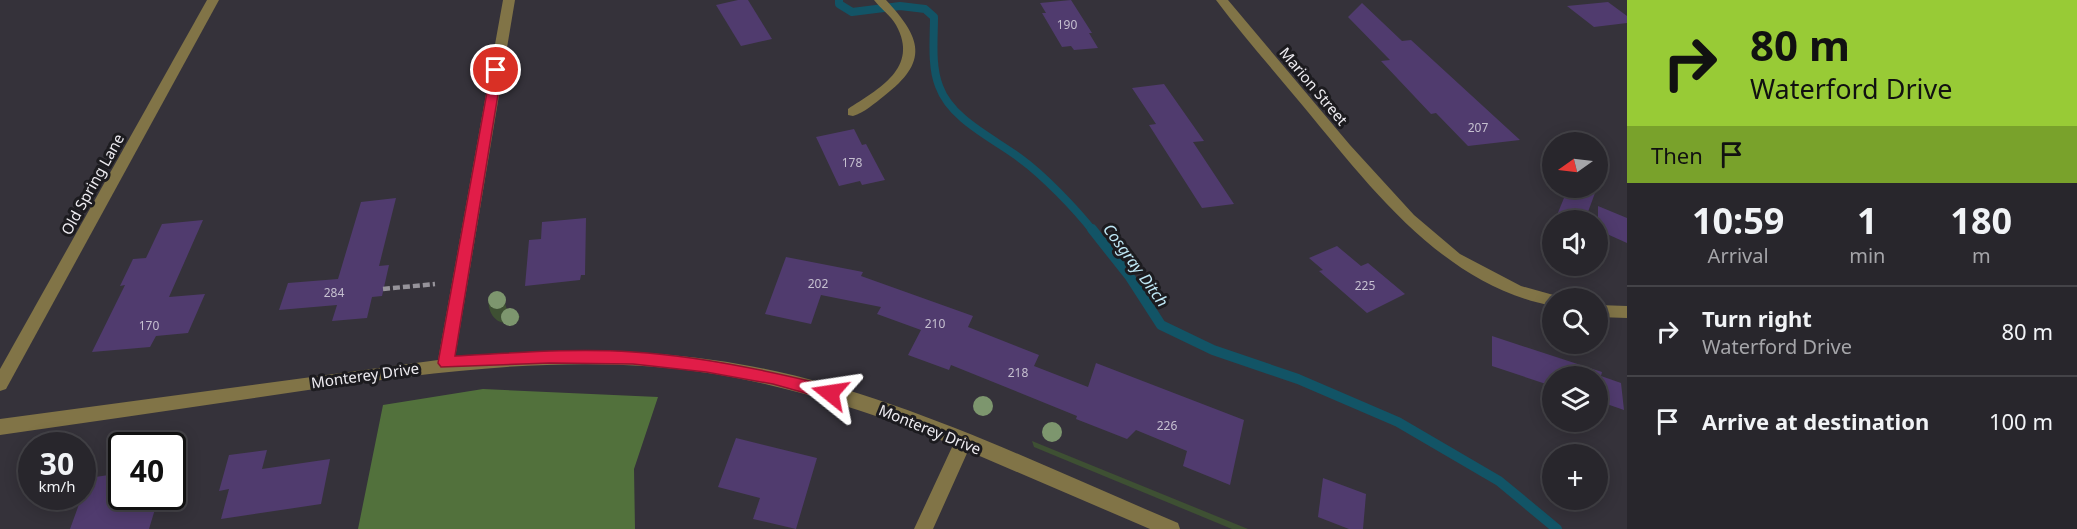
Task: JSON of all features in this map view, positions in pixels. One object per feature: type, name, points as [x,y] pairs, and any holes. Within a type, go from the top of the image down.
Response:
[{"type":"street","name":"Old Spring Lane","points":[[0,384],[213,0]]},
{"type":"street","points":[[446,363],[509,0]]},
{"type":"street","name":"Marion Street","points":[[1222,0],[1408,219],[1455,258],[1517,291],[1542,297]]},
{"type":"street","points":[[853,111],[894,82],[908,66],[911,48],[903,27],[881,2]]},
{"type":"street","points":[[1608,311],[1627,312]]},
{"type":"street","name":"Monterey Drive","points":[[0,427],[446,363],[550,357],[633,358],[706,366],[773,378],[830,393],[889,412],[1171,529]]},
{"type":"street","points":[[922,529],[963,442]]},
{"type":"path","points":[[383,289],[435,284]]},
{"type":"green space","points":[[502,293],[507,310],[520,316],[518,321],[505,323],[495,318],[489,309],[489,296]]},
{"type":"green space","points":[[483,389],[658,397],[634,469],[635,529],[358,529],[383,405]]},
{"type":"green space","points":[[1032,441],[1248,529],[1232,529],[1034,447]]},
{"type":"building","points":[[748,0],[772,39],[741,46],[716,5]]},
{"type":"building","points":[[1071,0],[1092,33],[1089,33],[1098,48],[1074,50],[1071,46],[1062,47],[1042,13],[1046,13],[1040,3]]},
{"type":"building","points":[[1608,2],[1627,16],[1627,23],[1594,27],[1567,6]]},
{"type":"building","points":[[1362,3],[1402,41],[1411,40],[1520,140],[1468,146],[1436,113],[1431,114],[1381,61],[1390,60],[1348,17]]},
{"type":"building","points":[[1164,84],[1204,141],[1193,142],[1234,204],[1202,208],[1149,125],[1156,124],[1132,88]]},
{"type":"building","points":[[854,129],[862,145],[866,144],[885,180],[862,185],[860,181],[839,186],[816,137]]},
{"type":"building","points":[[396,198],[379,266],[389,265],[382,296],[372,297],[367,318],[332,321],[337,305],[279,310],[288,283],[338,279],[361,202]]},
{"type":"building","points":[[1564,198],[1593,198],[1589,210],[1559,210]]},
{"type":"building","points":[[1608,210],[1627,218],[1627,243],[1608,234]]},
{"type":"building","points":[[586,218],[585,275],[581,275],[580,280],[525,286],[529,240],[541,239],[542,222]]},
{"type":"building","points":[[203,220],[169,297],[205,294],[188,333],[156,336],[150,347],[92,352],[125,285],[120,286],[133,259],[146,258],[162,224]]},
{"type":"building","points":[[1337,246],[1361,266],[1368,263],[1405,294],[1367,313],[1319,271],[1323,270],[1309,258]]},
{"type":"building","points":[[786,257],[863,272],[861,276],[973,316],[968,327],[1039,355],[1034,366],[1088,387],[1096,363],[1244,420],[1230,485],[1183,466],[1187,451],[1136,430],[1127,439],[1076,419],[1077,416],[951,365],[949,370],[908,355],[921,330],[877,314],[881,307],[821,295],[811,324],[765,314]]},
{"type":"building","points":[[1492,336],[1584,366],[1542,366],[1542,383],[1492,366]]},
{"type":"building","points":[[1608,378],[1621,383],[1624,410],[1608,404]]},
{"type":"building","points":[[736,438],[817,458],[796,529],[753,519],[760,498],[718,487]]},
{"type":"building","points":[[267,450],[262,469],[330,459],[321,504],[221,519],[229,489],[219,491],[229,455]]},
{"type":"building","points":[[108,475],[108,510],[155,510],[149,529],[70,529],[77,510],[96,510],[96,477]]},
{"type":"building","points":[[1323,478],[1366,494],[1363,529],[1349,529],[1318,517]]},
{"type":"waterway","name":"Cosgray Ditch","points":[[839,0],[839,4],[852,12],[900,6],[925,9],[934,17],[933,52],[936,78],[953,109],[963,119],[1039,174],[1069,203],[1093,231]]},
{"type":"waterway","name":"Cosgray Ditch","points":[[1092,229],[1130,277],[1161,325],[1213,350],[1298,379],[1398,422],[1499,481],[1557,529]]},
{"type":"route","points":[[496,70],[446,363],[550,357],[633,358],[706,366],[773,378],[830,393]]}]
